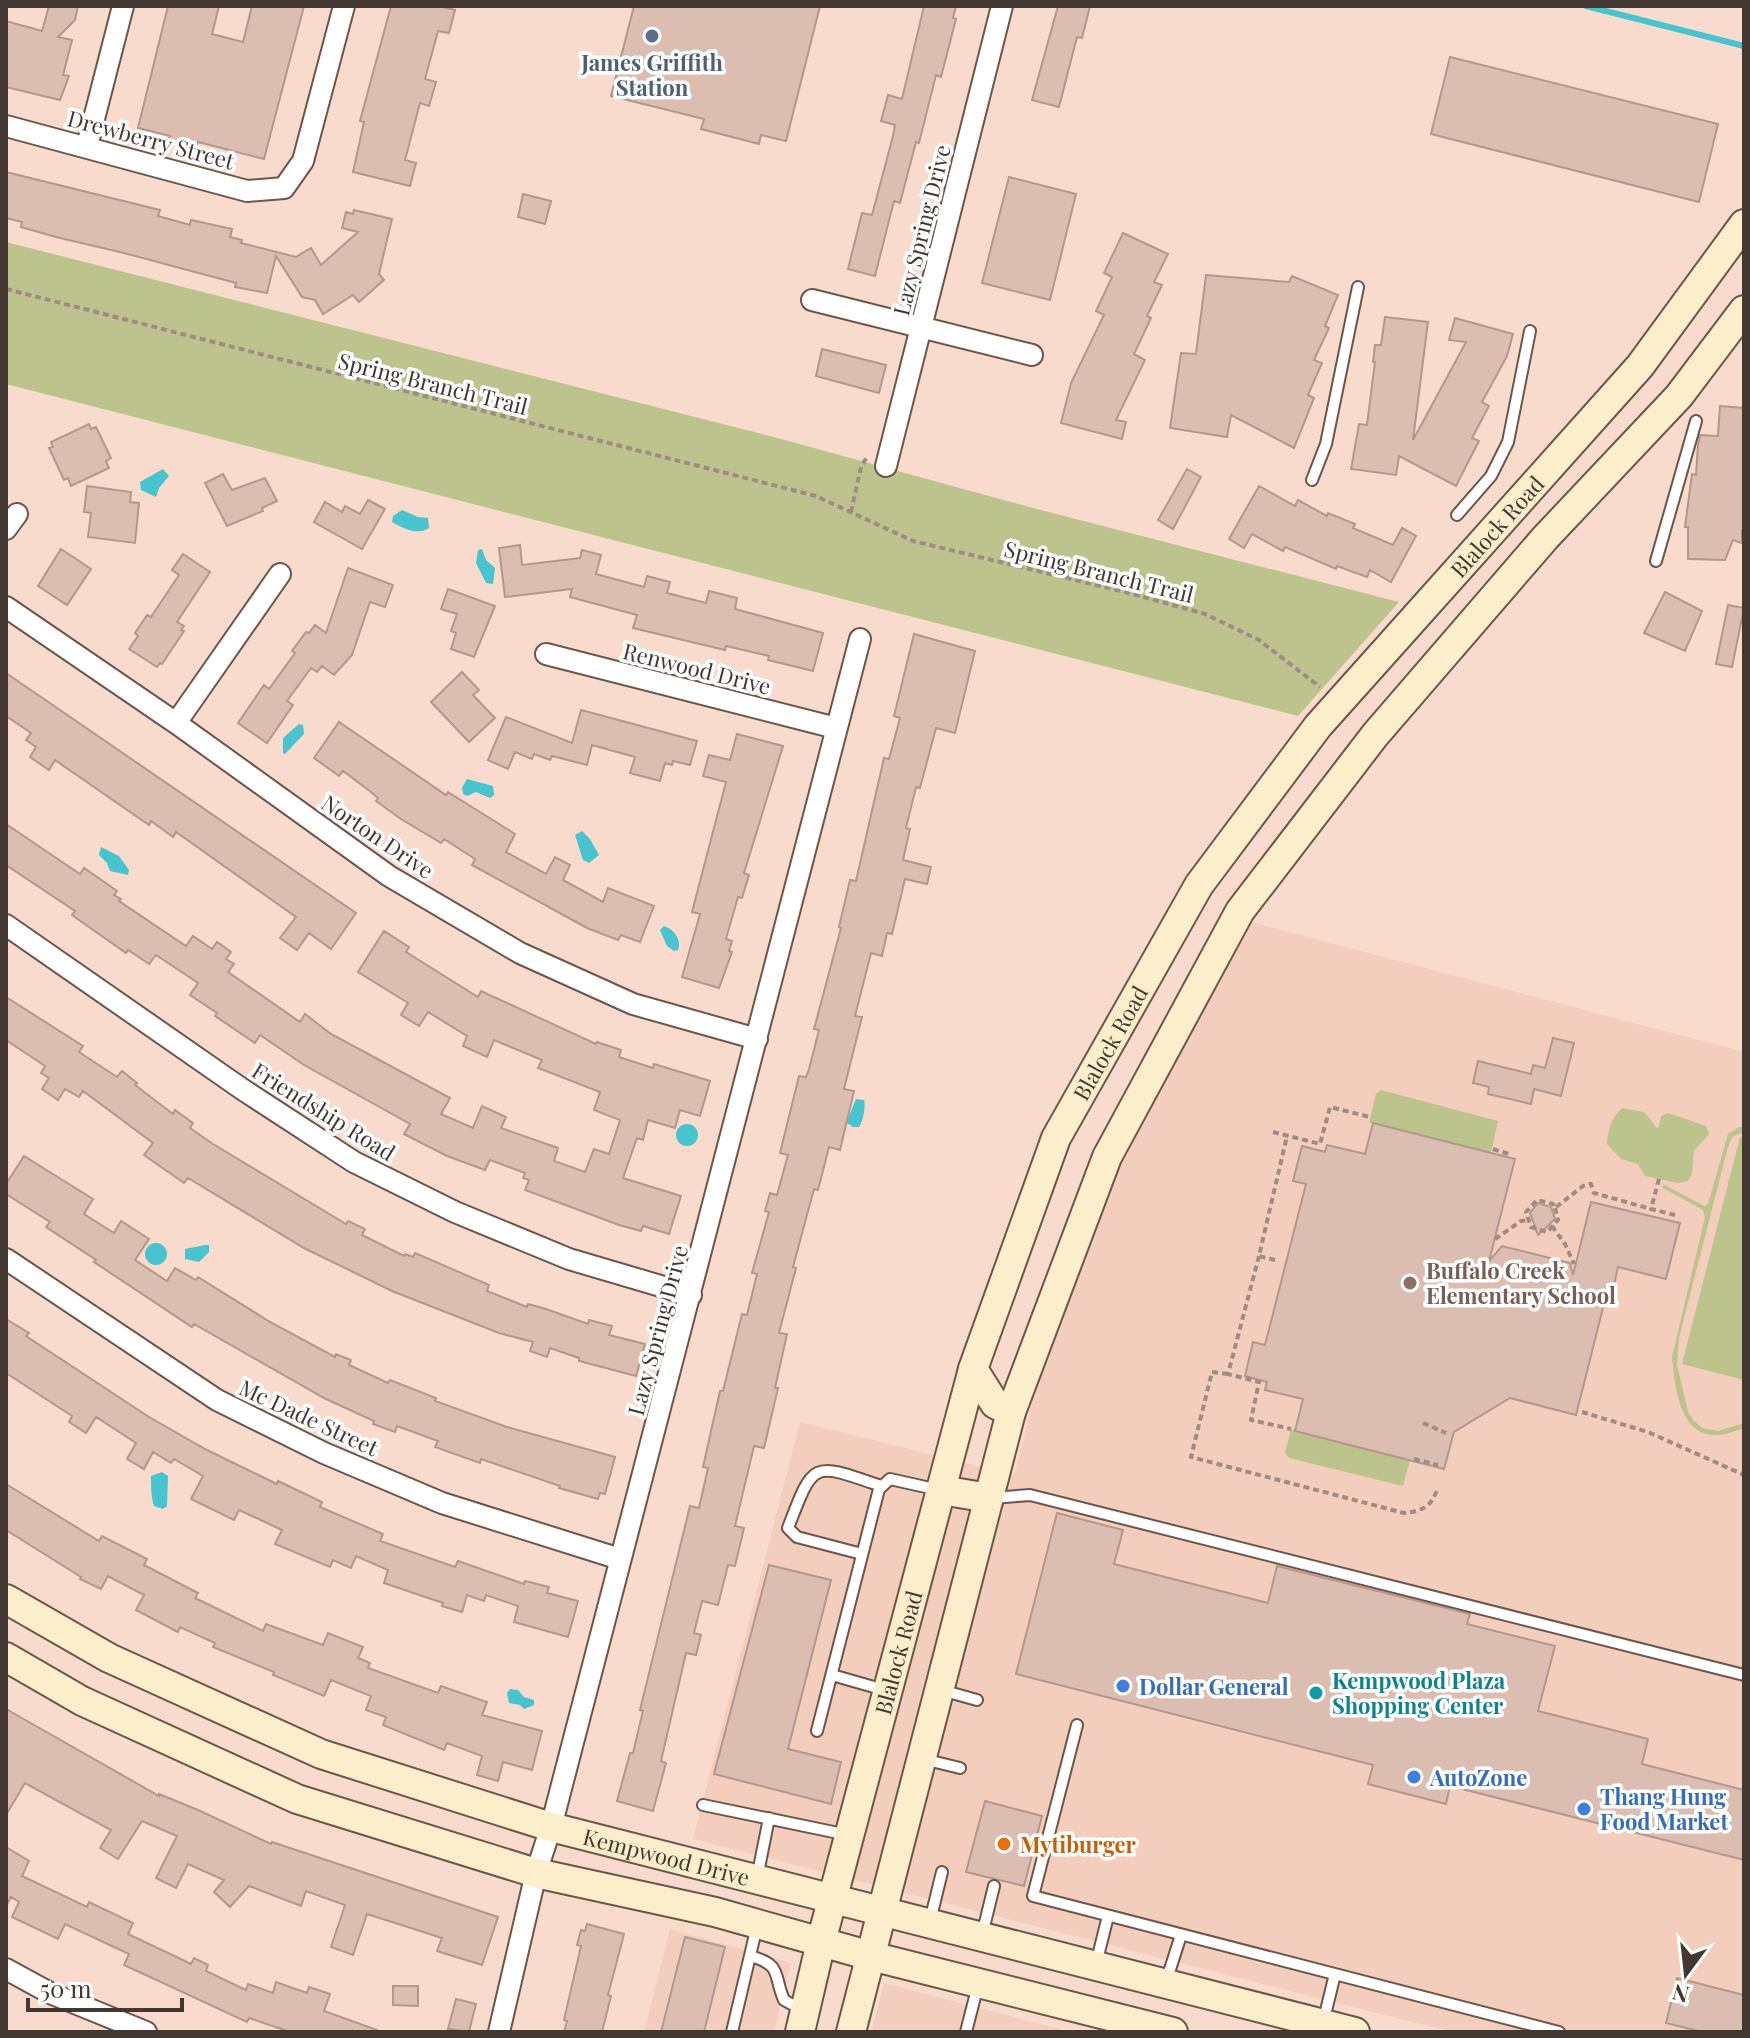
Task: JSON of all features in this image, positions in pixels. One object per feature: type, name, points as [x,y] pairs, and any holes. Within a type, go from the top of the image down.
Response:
[{"type":"main road","name":"Blalock Road","points":[[803,2021],[821,1942],[973,1369],[1056,1138],[1199,885],[1318,726],[1640,366],[1744,224]]},
{"type":"main road","name":"Blalock Road","points":[[851,2032],[1011,1412],[1107,1157],[1240,911],[1375,735],[1545,538],[1679,396],[1744,310]]},
{"type":"main road","points":[[973,1369],[995,1404],[1011,1412]]},
{"type":"main road","points":[[941,1490],[989,1498]]},
{"type":"main road","name":"Kempwood Drive","points":[[6,1599],[109,1658],[321,1754],[551,1827],[1355,2032]]},
{"type":"main road","name":"Kempwood Drive","points":[[6,1657],[82,1701],[297,1799],[536,1873],[758,1924],[1158,2030]]},
{"type":"main road","points":[[1158,2030],[1165,1984]]},
{"type":"street","points":[[87,146],[123,6]]},
{"type":"street","name":"Drewberry Street","points":[[6,126],[247,191],[284,188],[303,161],[344,6]]},
{"type":"street","name":"Lazy Spring Drive","points":[[888,460],[1002,6]]},
{"type":"street","points":[[812,300],[1032,355]]},
{"type":"street","points":[[176,723],[280,574]]},
{"type":"street","name":"Norton Drive","points":[[6,607],[176,723],[389,876],[520,953],[633,1004],[757,1039]]},
{"type":"street","name":"Lazy Spring Drive","points":[[499,2032],[536,1873],[551,1827],[691,1295],[860,639]]},
{"type":"street","name":"Renwood Drive","points":[[546,654],[836,728]]},
{"type":"street","name":"Friendship Road","points":[[6,925],[242,1089],[354,1162],[455,1212],[569,1259],[691,1295]]},
{"type":"street","name":"Mc Dade Street","points":[[6,1259],[217,1400],[324,1453],[442,1503],[620,1559]]},
{"type":"street","points":[[6,1969],[50,1993],[146,2032]]},
{"type":"lane","points":[[1312,480],[1326,444],[1358,287]]},
{"type":"lane","points":[[1457,515],[1491,476],[1508,442],[1530,331]]},
{"type":"lane","points":[[1656,561],[1696,421]]},
{"type":"lane","points":[[862,1554],[797,1537],[788,1528],[806,1482],[815,1474],[838,1472],[881,1486]]},
{"type":"lane","points":[[817,1731],[881,1486],[890,1479],[941,1490]]},
{"type":"lane","points":[[989,1498],[1030,1495],[1744,1675]]},
{"type":"lane","points":[[832,1675],[888,1691]]},
{"type":"lane","points":[[939,1690],[977,1700]]},
{"type":"lane","points":[[1077,1725],[1033,1896],[1558,2032]]},
{"type":"lane","points":[[921,1759],[960,1768]]},
{"type":"lane","points":[[703,1805],[850,1835]]},
{"type":"lane","points":[[757,1880],[769,1818]]},
{"type":"lane","points":[[929,1924],[942,1872]]},
{"type":"lane","points":[[982,1937],[994,1886]]},
{"type":"lane","points":[[1095,1966],[1108,1916]]},
{"type":"lane","points":[[732,2032],[758,1924]]},
{"type":"lane","points":[[1165,1984],[1181,1935]]},
{"type":"lane","points":[[750,1956],[765,1960],[773,1967],[784,2000],[803,2021]]},
{"type":"lane","points":[[1322,2024],[1335,1974]]},
{"type":"lane","points":[[968,2032],[978,1983]]},
{"type":"path","name":"Spring Branch Trail","points":[[6,289],[816,496],[913,541],[1205,614],[1259,640],[1325,691]]},
{"type":"path","points":[[851,512],[861,467],[869,454],[878,451],[888,460]]},
{"type":"path","points":[[1273,1132],[1320,1144],[1330,1107],[1370,1117]]},
{"type":"path","points":[[1228,1374],[1287,1136]]},
{"type":"path","points":[[1493,1149],[1509,1154]]},
{"type":"path","points":[[1651,1209],[1660,1183]]},
{"type":"path","points":[[1555,1208],[1583,1186],[1591,1184],[1594,1193],[1675,1215]]},
{"type":"path","points":[[1537,1200],[1553,1204],[1555,1208],[1558,1220],[1547,1232],[1531,1227],[1526,1212],[1537,1200]]},
{"type":"path","points":[[1495,1239],[1521,1221],[1529,1220]]},
{"type":"path","points":[[1552,1226],[1574,1264]]},
{"type":"path","points":[[1259,1256],[1275,1260]]},
{"type":"path","points":[[1291,1429],[1251,1420],[1259,1382],[1212,1372],[1191,1457],[1404,1513],[1420,1511],[1432,1503],[1437,1490]]},
{"type":"path","points":[[1582,1412],[1648,1432],[1744,1475]]},
{"type":"path","points":[[1423,1423],[1446,1433]]},
{"type":"path","points":[[1414,1459],[1438,1465]]},
{"type":"shaded area","points":[[1251,922],[1744,1052],[1744,2032],[1452,2032],[693,1839],[800,1422],[1014,1475],[1033,1400],[1118,1166]]},
{"type":"shaded area","points":[[670,1929],[791,1963],[774,2032],[644,2032]]},
{"type":"shaded area","points":[[884,1983],[1070,2032],[871,2032]]},
{"type":"green space","points":[[6,242],[774,437],[1033,508],[1399,602],[1298,716],[6,384]]},
{"type":"green space","points":[[1381,1090],[1498,1121],[1491,1153],[1369,1123],[1376,1094]]},
{"type":"green space","points":[[1622,1108],[1644,1112],[1657,1128],[1661,1116],[1668,1113],[1706,1126],[1709,1134],[1694,1151],[1692,1174],[1688,1181],[1678,1183],[1645,1176],[1638,1164],[1621,1159],[1607,1144],[1611,1124]]},
{"type":"green space","points":[[1744,1127],[1744,1132],[1732,1137],[1728,1147],[1679,1338],[1677,1365],[1688,1412],[1693,1420],[1702,1428],[1718,1431],[1744,1423],[1744,1428],[1713,1435],[1692,1426],[1685,1416],[1677,1393],[1672,1357],[1705,1217],[1703,1210],[1663,1188],[1663,1184],[1704,1206],[1708,1204],[1728,1134]]},
{"type":"green space","points":[[1740,1137],[1744,1138],[1744,1380],[1682,1364]]},
{"type":"green space","points":[[1291,1429],[1410,1460],[1403,1486],[1289,1458],[1285,1453]]},
{"type":"water","points":[[163,469],[169,476],[156,497],[141,490],[140,482]]},
{"type":"water","points":[[402,510],[428,518],[429,528],[415,531],[392,522],[393,516]]},
{"type":"water","points":[[482,549],[486,560],[495,568],[493,584],[486,583],[476,563],[478,550]]},
{"type":"water","points":[[299,724],[303,725],[304,734],[283,753],[283,738]]},
{"type":"water","points":[[467,779],[493,786],[494,795],[490,798],[476,792],[467,796],[463,794],[462,788]]},
{"type":"water","points":[[582,831],[599,855],[589,863],[583,860],[575,835]]},
{"type":"water","points":[[101,847],[119,856],[129,870],[128,875],[110,871],[99,855]]},
{"type":"water","points":[[664,926],[676,935],[678,950],[667,946],[660,930]]},
{"type":"water","points":[[856,1099],[864,1100],[864,1110],[859,1127],[853,1127],[845,1122],[844,1115],[849,1116]]},
{"type":"water","points":[[687,1124],[695,1127],[698,1135],[695,1143],[687,1146],[679,1143],[676,1135],[679,1127]]},
{"type":"water","points":[[156,1243],[164,1246],[167,1254],[164,1262],[156,1265],[148,1262],[145,1254],[148,1246]]},
{"type":"water","points":[[209,1245],[209,1252],[199,1262],[185,1259],[185,1249]]},
{"type":"water","points":[[162,1472],[168,1476],[167,1506],[163,1509],[154,1506],[151,1483],[151,1476]]},
{"type":"water","points":[[510,1689],[518,1690],[524,1697],[534,1700],[534,1705],[524,1709],[509,1703],[507,1693]]},
{"type":"building","points":[[49,6],[78,6],[75,20],[58,37],[72,40],[63,75],[69,76],[60,100],[6,87],[6,21],[42,31]]},
{"type":"building","points":[[168,6],[219,6],[212,34],[243,42],[252,6],[304,6],[264,159],[198,142],[196,147],[138,128]]},
{"type":"building","points":[[391,6],[439,6],[455,10],[449,33],[438,31],[425,79],[436,82],[429,106],[420,103],[405,160],[416,163],[410,186],[353,172],[364,122],[360,121]]},
{"type":"building","points":[[634,6],[820,6],[786,141],[761,135],[759,144],[701,129],[704,119],[611,96]]},
{"type":"building","points":[[924,6],[956,6],[953,18],[956,19],[941,77],[936,75],[900,203],[894,201],[875,276],[848,269],[862,213],[872,215],[893,136],[895,125],[881,121],[888,95],[902,99]]},
{"type":"building","points":[[1058,6],[1090,6],[1082,38],[1077,37],[1059,107],[1032,100]]},
{"type":"building","points":[[1450,57],[1718,124],[1699,202],[1431,134]]},
{"type":"building","points":[[6,172],[160,210],[158,216],[190,225],[191,220],[232,229],[230,237],[242,240],[241,243],[296,257],[311,248],[321,265],[358,232],[342,228],[346,212],[353,214],[354,210],[392,219],[379,274],[384,280],[359,302],[353,295],[323,314],[315,300],[302,297],[276,256],[267,293],[235,287],[236,283],[21,227],[22,222],[6,218]]},
{"type":"building","points":[[1009,177],[1076,194],[1050,300],[982,283]]},
{"type":"building","points":[[523,194],[551,201],[545,224],[518,217]]},
{"type":"building","points":[[1123,233],[1168,254],[1154,282],[1162,285],[1147,316],[1151,318],[1134,354],[1145,360],[1116,420],[1126,422],[1122,439],[1061,423],[1071,383],[1104,315],[1096,311],[1112,277],[1104,273]]},
{"type":"building","points":[[1206,275],[1289,282],[1292,276],[1338,295],[1325,326],[1329,328],[1314,360],[1322,363],[1308,395],[1314,398],[1294,448],[1231,415],[1227,437],[1170,428],[1181,353],[1196,354]]},
{"type":"building","points":[[1385,317],[1428,322],[1413,440],[1466,342],[1449,340],[1455,318],[1513,334],[1507,356],[1482,402],[1489,406],[1472,438],[1479,441],[1456,486],[1399,456],[1396,475],[1351,469],[1359,424],[1367,425],[1375,345],[1381,345]]},
{"type":"building","points":[[822,349],[886,365],[879,393],[816,376]]},
{"type":"building","points":[[1720,406],[1744,408],[1742,543],[1733,540],[1725,560],[1688,559],[1688,527],[1685,527],[1692,474],[1696,475],[1700,435],[1718,436]]},
{"type":"building","points":[[89,424],[91,429],[96,427],[111,458],[106,461],[109,468],[71,486],[68,478],[64,480],[49,448],[53,447],[51,442]]},
{"type":"building","points":[[1187,469],[1201,477],[1173,529],[1158,520]]},
{"type":"building","points":[[223,474],[232,490],[265,478],[277,501],[262,508],[263,511],[227,526],[205,483]]},
{"type":"building","points":[[87,486],[131,492],[130,502],[139,503],[135,543],[88,537],[91,513],[84,512]]},
{"type":"building","points":[[1259,486],[1295,506],[1298,500],[1327,516],[1328,513],[1355,524],[1353,528],[1393,545],[1402,528],[1416,536],[1391,582],[1370,570],[1367,577],[1337,566],[1336,569],[1285,547],[1283,551],[1252,534],[1244,548],[1229,539]]},
{"type":"building","points":[[368,500],[385,509],[362,549],[314,522],[325,502],[342,512],[345,506],[360,514]]},
{"type":"building","points":[[520,545],[522,565],[580,558],[582,550],[601,555],[596,574],[644,587],[647,576],[670,582],[667,593],[706,603],[709,591],[737,598],[735,609],[823,633],[813,671],[768,660],[769,656],[726,646],[725,650],[633,628],[637,615],[570,597],[572,589],[505,597],[499,548]]},
{"type":"building","points":[[61,549],[91,569],[67,605],[38,586]]},
{"type":"building","points":[[183,554],[210,572],[177,622],[184,626],[181,630],[184,631],[157,667],[129,649],[147,615],[151,617],[179,575],[172,570]]},
{"type":"building","points":[[348,568],[393,585],[385,607],[370,602],[352,655],[334,675],[322,666],[317,672],[311,668],[287,701],[293,705],[267,743],[238,723],[264,685],[269,689],[306,632],[309,633],[315,625],[326,633]]},
{"type":"building","points":[[448,589],[495,606],[474,657],[451,649],[456,633],[451,631],[457,614],[441,609]]},
{"type":"building","points":[[1665,592],[1702,611],[1685,651],[1644,633]]},
{"type":"building","points":[[1728,605],[1744,608],[1732,667],[1716,664]]},
{"type":"building","points":[[914,634],[975,651],[955,733],[936,728],[906,828],[910,829],[903,860],[931,867],[927,884],[905,879],[892,934],[887,933],[882,956],[871,953],[855,1016],[862,1017],[844,1089],[854,1091],[840,1150],[829,1147],[793,1267],[796,1268],[779,1333],[787,1334],[775,1388],[778,1388],[764,1448],[754,1446],[735,1526],[744,1528],[735,1566],[728,1565],[718,1605],[702,1601],[694,1633],[701,1635],[696,1655],[686,1653],[661,1761],[666,1763],[653,1811],[617,1801],[630,1753],[633,1753],[643,1711],[640,1710],[690,1506],[699,1508],[708,1468],[703,1467],[720,1391],[723,1391],[742,1314],[747,1315],[757,1274],[752,1273],[769,1212],[765,1211],[770,1193],[777,1195],[788,1155],[780,1153],[799,1076],[806,1077],[809,1069],[819,1030],[814,1029],[841,928],[850,880],[856,881],[884,758],[889,759],[900,718],[894,716]]},
{"type":"building","points":[[462,672],[479,690],[473,695],[495,718],[469,742],[431,702]]},
{"type":"building","points":[[6,673],[356,913],[331,949],[309,933],[297,950],[280,938],[296,917],[176,832],[173,837],[151,821],[149,825],[55,760],[49,770],[30,757],[36,747],[26,740],[31,733],[6,716]]},
{"type":"building","points":[[581,710],[697,741],[690,765],[673,761],[672,765],[665,763],[660,781],[630,773],[635,757],[592,745],[587,765],[552,756],[550,760],[534,754],[532,759],[515,752],[508,769],[488,760],[506,717],[572,743]]},
{"type":"building","points":[[339,722],[446,795],[448,792],[515,834],[506,852],[546,874],[555,857],[570,865],[563,880],[603,902],[608,888],[654,906],[640,942],[621,935],[618,940],[587,928],[472,865],[475,859],[444,839],[441,843],[401,819],[343,771],[339,776],[314,758]]},
{"type":"building","points":[[737,734],[783,746],[744,873],[749,875],[742,898],[738,897],[726,939],[732,941],[729,951],[732,952],[719,988],[682,977],[700,914],[692,912],[726,782],[703,776],[709,755],[730,760]]},
{"type":"building","points":[[6,824],[80,874],[84,868],[117,891],[114,895],[121,899],[119,901],[186,946],[193,936],[212,949],[217,942],[231,952],[226,959],[234,964],[228,972],[300,1022],[305,1014],[331,1034],[450,1098],[441,1114],[473,1128],[482,1106],[506,1117],[501,1128],[558,1148],[554,1161],[585,1172],[594,1149],[609,1154],[620,1120],[594,1110],[600,1092],[538,1068],[542,1060],[494,1040],[487,1057],[463,1046],[467,1036],[428,1012],[419,1026],[401,1015],[408,1003],[358,972],[384,931],[409,947],[406,952],[478,997],[481,991],[596,1044],[621,1050],[619,1057],[710,1081],[700,1116],[680,1110],[675,1128],[648,1120],[643,1140],[637,1138],[623,1178],[681,1196],[669,1234],[643,1226],[641,1231],[619,1225],[525,1190],[529,1180],[523,1178],[525,1173],[490,1160],[485,1170],[447,1156],[404,1134],[410,1124],[304,1065],[260,1035],[255,1043],[190,995],[198,983],[156,955],[149,964],[128,950],[126,953],[72,915],[75,911],[6,865]]},
{"type":"building","points":[[6,997],[83,1046],[79,1052],[117,1077],[122,1071],[173,1114],[175,1110],[193,1123],[190,1128],[213,1144],[346,1224],[348,1221],[365,1229],[362,1235],[404,1256],[413,1257],[415,1253],[489,1285],[487,1291],[527,1307],[528,1304],[546,1309],[588,1324],[589,1320],[612,1326],[609,1335],[645,1344],[636,1376],[579,1361],[579,1358],[550,1348],[547,1357],[530,1351],[533,1342],[499,1333],[392,1291],[304,1248],[188,1178],[184,1183],[144,1155],[153,1143],[83,1091],[79,1097],[65,1089],[58,1100],[42,1089],[49,1078],[41,1073],[45,1066],[6,1040]]},
{"type":"building","points":[[1553,1038],[1574,1043],[1561,1096],[1534,1089],[1531,1104],[1488,1094],[1489,1087],[1473,1083],[1478,1061],[1531,1074],[1533,1065],[1545,1068]]},
{"type":"building","points":[[1373,1123],[1515,1159],[1489,1261],[1502,1246],[1570,1263],[1573,1275],[1591,1202],[1680,1223],[1666,1279],[1618,1267],[1614,1285],[1609,1284],[1576,1415],[1510,1398],[1454,1432],[1444,1469],[1295,1431],[1303,1399],[1265,1390],[1267,1382],[1245,1376],[1253,1342],[1265,1345],[1306,1184],[1293,1181],[1302,1146],[1325,1152],[1327,1145],[1365,1154]]},
{"type":"building","points":[[24,1156],[93,1199],[84,1214],[114,1233],[121,1221],[149,1239],[135,1260],[167,1281],[175,1268],[196,1280],[198,1277],[270,1322],[335,1357],[336,1354],[351,1360],[349,1365],[388,1383],[390,1380],[436,1398],[435,1401],[507,1427],[615,1457],[605,1494],[600,1493],[598,1499],[559,1488],[481,1459],[480,1463],[435,1447],[438,1441],[397,1426],[395,1432],[373,1424],[374,1421],[324,1398],[194,1324],[192,1327],[94,1262],[96,1260],[46,1227],[50,1222],[6,1194],[6,1184]]},
{"type":"building","points":[[1538,1203],[1551,1207],[1555,1219],[1538,1235],[1530,1213]]},
{"type":"building","points":[[6,1319],[29,1333],[26,1336],[149,1417],[207,1450],[322,1502],[320,1507],[383,1534],[380,1541],[455,1567],[458,1561],[524,1584],[525,1581],[549,1587],[547,1593],[578,1601],[568,1637],[514,1622],[518,1606],[486,1595],[484,1601],[467,1595],[462,1612],[442,1606],[443,1603],[384,1583],[388,1570],[356,1556],[351,1568],[333,1560],[330,1567],[275,1544],[282,1530],[239,1510],[234,1520],[191,1499],[203,1476],[174,1459],[171,1463],[153,1452],[144,1469],[127,1459],[136,1443],[96,1417],[86,1433],[69,1422],[72,1416],[6,1373]]},
{"type":"building","points":[[6,1484],[99,1541],[102,1536],[147,1559],[144,1565],[198,1593],[195,1598],[263,1631],[266,1624],[323,1645],[328,1633],[363,1647],[358,1658],[370,1663],[368,1668],[438,1693],[441,1686],[487,1702],[482,1715],[542,1731],[532,1770],[503,1762],[498,1781],[477,1775],[482,1756],[447,1743],[444,1750],[383,1725],[386,1717],[366,1710],[371,1696],[331,1680],[324,1696],[213,1647],[215,1643],[180,1627],[178,1632],[136,1610],[144,1595],[108,1576],[101,1589],[80,1579],[6,1530]]},
{"type":"building","name":"Kempwood Plaza Shopping Center","points":[[1057,1513],[1123,1530],[1114,1564],[1268,1603],[1277,1566],[1470,1614],[1467,1624],[1555,1646],[1538,1711],[1648,1739],[1642,1764],[1744,1790],[1744,1860],[1450,1786],[1446,1804],[1368,1784],[1373,1765],[1016,1674]]},
{"type":"building","points":[[769,1565],[831,1580],[788,1749],[841,1762],[831,1804],[714,1774]]},
{"type":"building","points":[[6,1709],[159,1796],[198,1810],[271,1844],[498,1917],[482,1965],[437,1951],[442,1938],[367,1914],[353,1955],[331,1947],[345,1905],[306,1891],[301,1906],[249,1886],[230,1907],[214,1892],[224,1880],[188,1864],[176,1888],[156,1878],[177,1836],[142,1821],[118,1859],[100,1848],[111,1830],[25,1783],[6,1815]]},
{"type":"building","name":"Mytiburger","points":[[985,1801],[1042,1816],[1024,1886],[966,1872]]},
{"type":"building","points":[[6,1847],[29,1861],[22,1876],[87,1907],[89,1902],[133,1923],[128,1934],[191,1964],[194,1958],[208,1965],[206,1971],[246,1990],[248,1984],[273,1993],[276,1982],[307,1993],[309,1987],[330,1994],[324,2011],[377,2030],[290,2032],[249,2018],[247,2022],[124,1965],[129,1954],[65,1924],[58,1939],[12,1917],[19,1902],[11,1897],[6,1906]]},
{"type":"building","points":[[587,1924],[624,1934],[608,1995],[611,1996],[602,2032],[564,2032],[581,1946],[577,1945],[581,1930],[585,1931]]},
{"type":"building","points":[[685,1937],[725,1947],[704,2032],[661,2032]]},
{"type":"building","points":[[1677,1978],[1744,1995],[1744,2032],[1702,2032],[1666,2023]]},
{"type":"building","points":[[393,1986],[418,1986],[418,2006],[393,2005]]},
{"type":"building","points":[[456,1999],[476,2004],[469,2032],[448,2029]]},
{"type":"waterway","points":[[1586,6],[1744,46]]},
{"type":"place","name":"James Griffith Station","points":[[652,36]]},
{"type":"place","name":"Buffalo Creek Elementary School","points":[[1410,1283]]},
{"type":"place","name":"Dollar General","points":[[1123,1686]]},
{"type":"place","name":"Kempwood Plaza Shopping Center","points":[[1316,1693]]},
{"type":"place","name":"AutoZone","points":[[1414,1777]]},
{"type":"place","name":"Thang Hung Food Market","points":[[1584,1809]]},
{"type":"place","name":"Mytiburger","points":[[1004,1844]]}]
